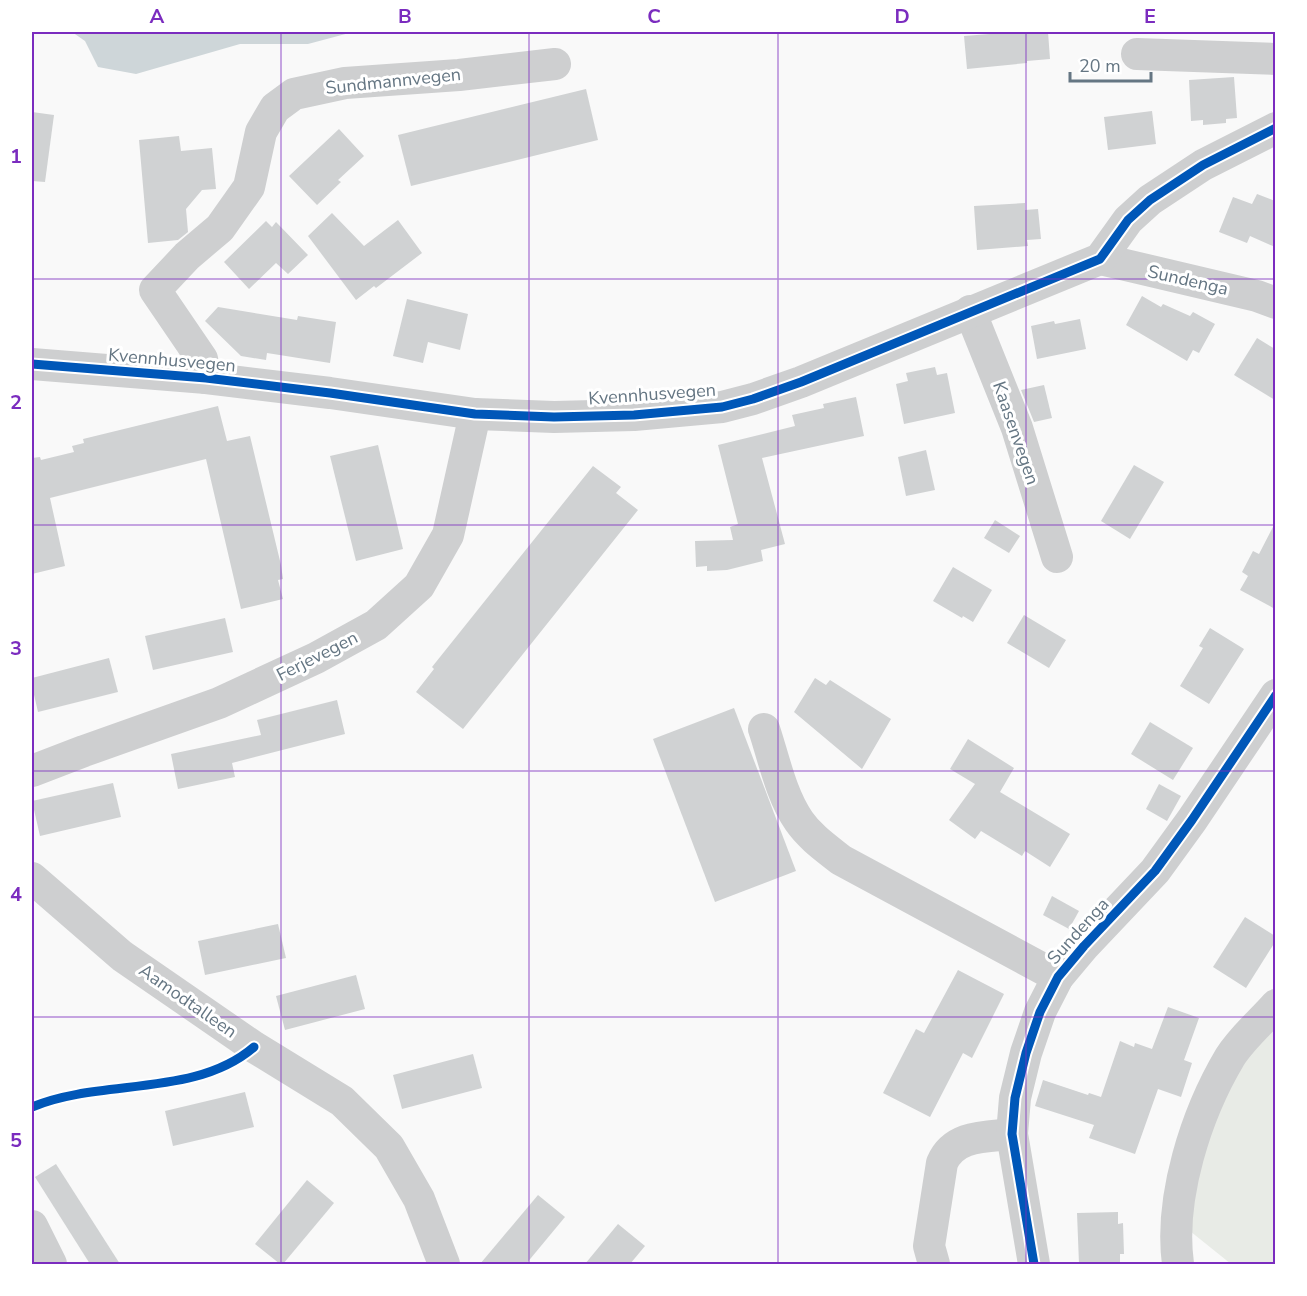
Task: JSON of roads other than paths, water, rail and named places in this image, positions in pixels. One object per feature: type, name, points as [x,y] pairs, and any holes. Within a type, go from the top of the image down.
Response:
[{"type":"street","points":[[1137,54],[1275,59]]},
{"type":"street","name":"Sundmannvegen","points":[[206,378],[202,359],[155,290],[187,256],[220,228],[249,187],[261,132],[275,108],[294,94],[345,83],[459,75],[555,64]]},
{"type":"street","points":[[1100,259],[1128,220],[1150,200],[1203,165],[1275,128]]},
{"type":"street","name":"Kvennhusvegen","points":[[32,364],[206,378],[475,414],[554,417],[634,415],[722,406],[753,399],[801,382],[1100,259]]},
{"type":"street","name":"Sundenga","points":[[1100,259],[1257,296],[1275,303]]},
{"type":"street","name":"Kaasenvegen","points":[[970,311],[1017,428],[1057,557]]},
{"type":"street","name":"Ferjevegen","points":[[32,771],[219,703],[316,658],[376,625],[419,586],[448,535],[475,414]]},
{"type":"street","name":"Sundenga","points":[[1034,1264],[1012,1134],[1016,1098],[1026,1053],[1040,1012],[1058,977],[1083,946],[1155,871],[1192,820],[1275,695]]},
{"type":"street","name":"Sundenga","points":[[764,729],[785,793],[800,821],[820,844],[841,860],[1058,977]]},
{"type":"street","name":"Aamodtalleen","points":[[32,878],[122,956],[254,1047],[342,1101],[390,1148],[419,1199],[444,1264]]},
{"type":"street","points":[[1178,1264],[1176,1246],[1182,1176],[1200,1118],[1231,1056],[1275,1005]]},
{"type":"street","points":[[934,1264],[929,1246],[942,1164],[946,1153],[955,1145],[967,1140],[1012,1134]]},
{"type":"street","points":[[32,1226],[51,1264]]}]
